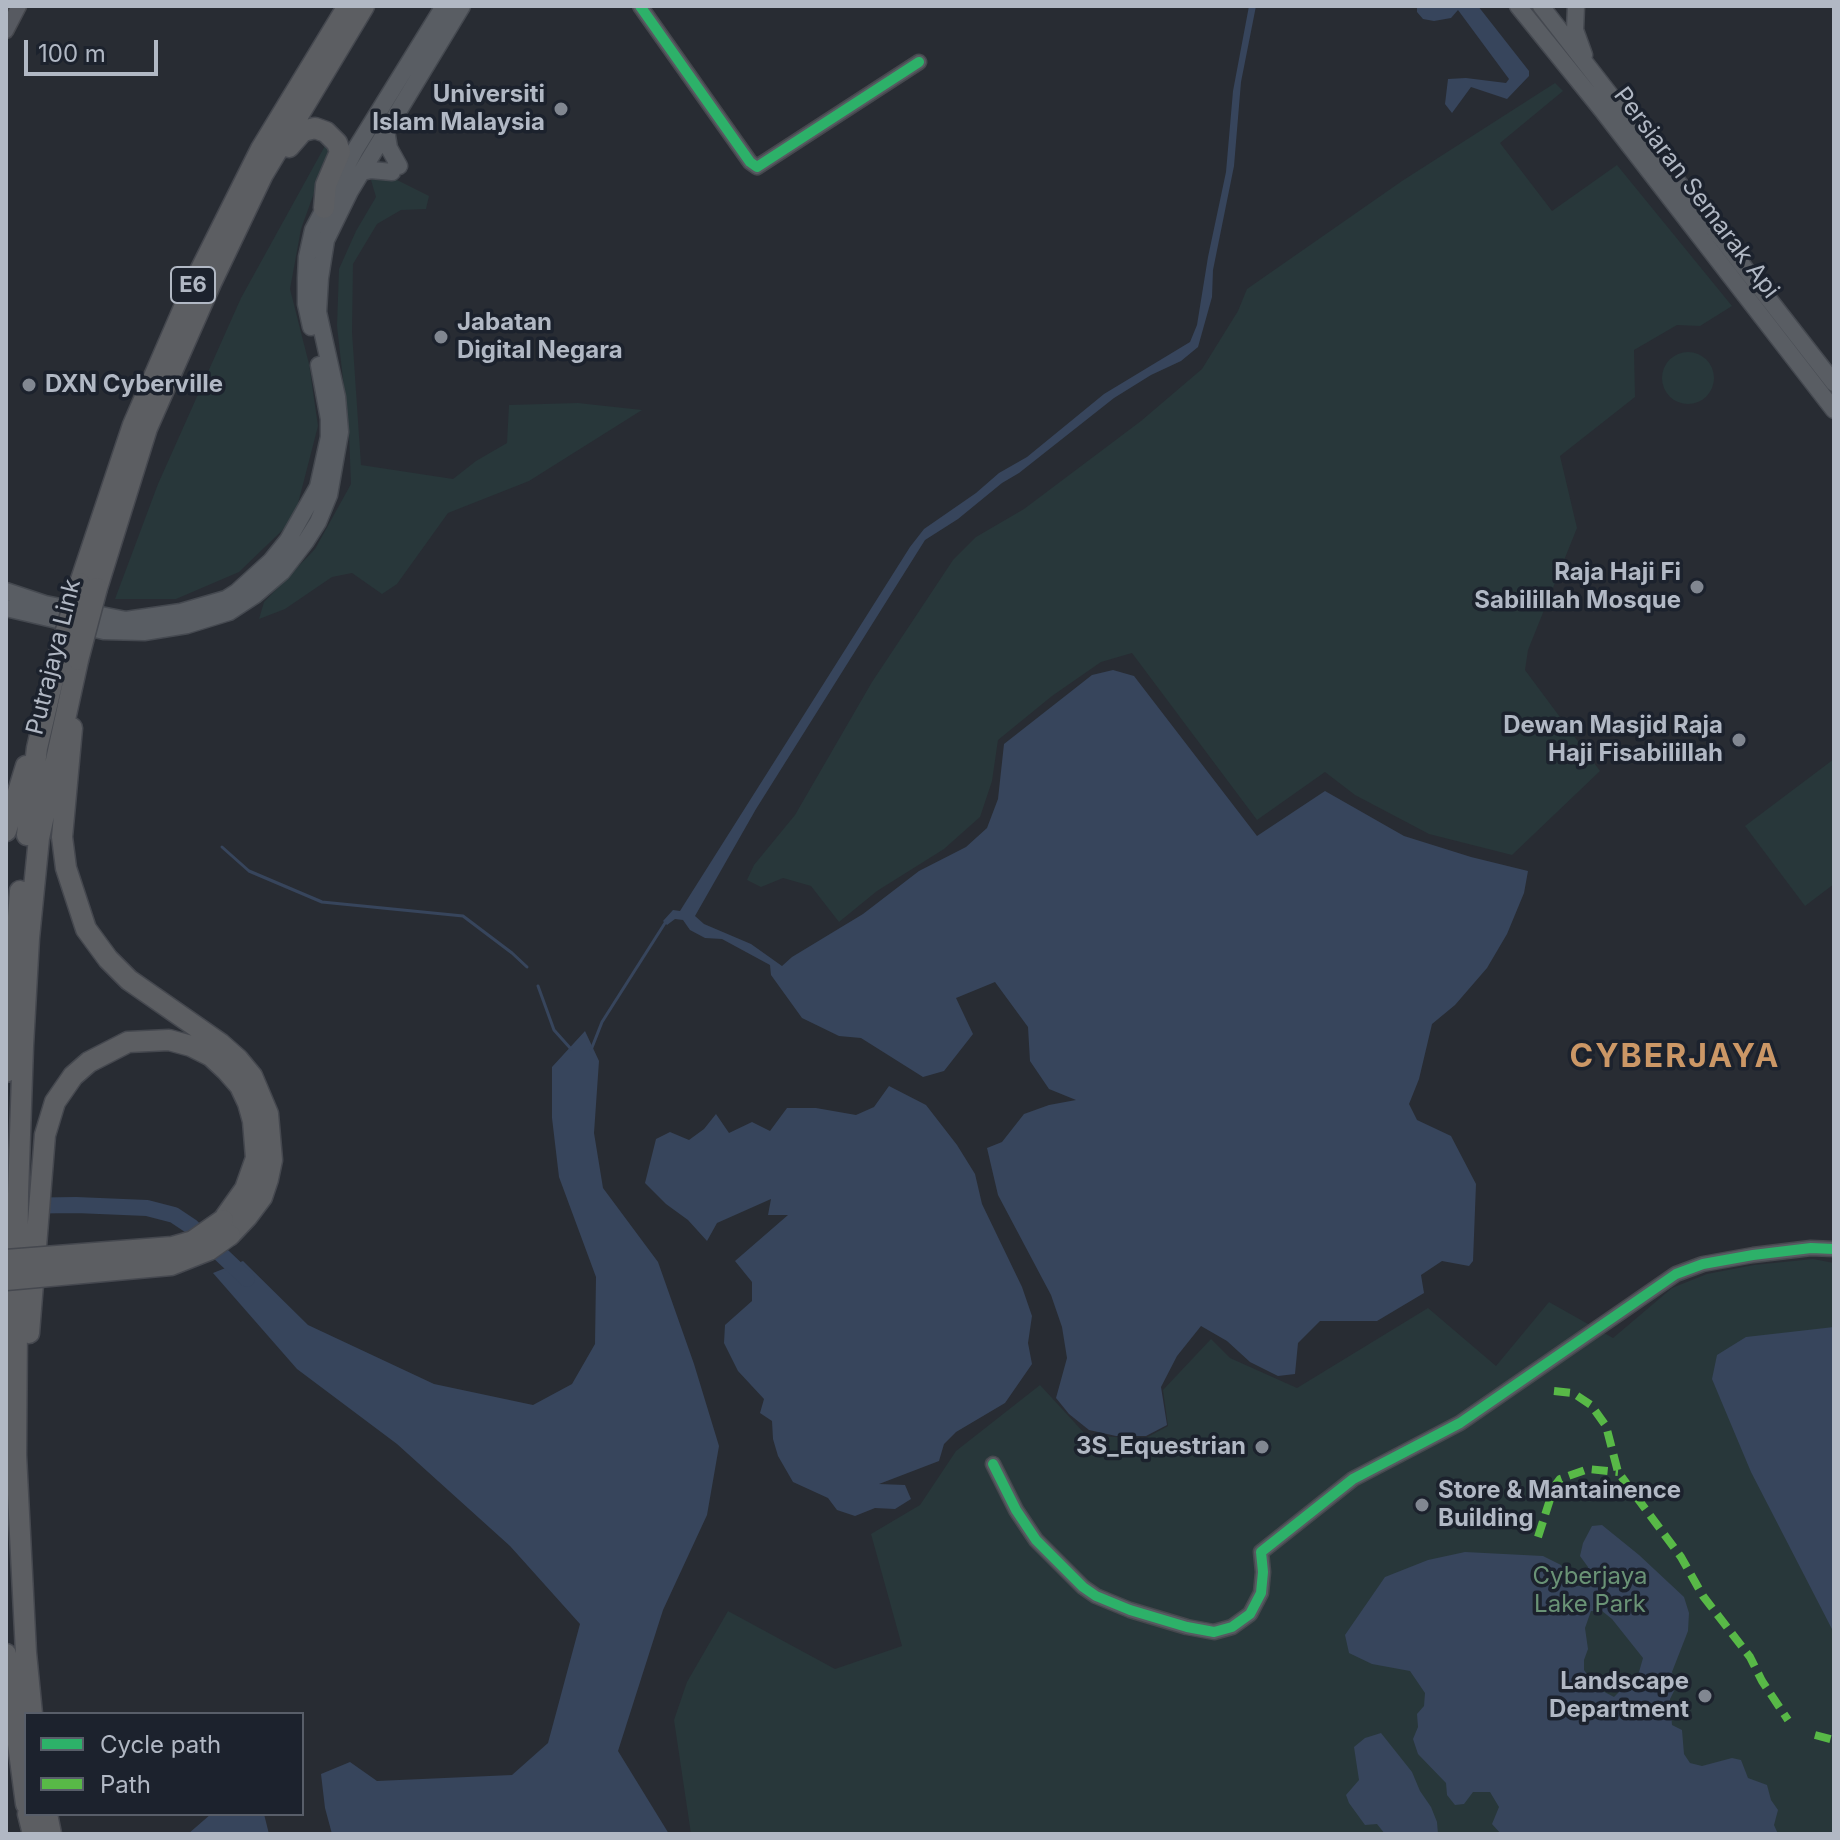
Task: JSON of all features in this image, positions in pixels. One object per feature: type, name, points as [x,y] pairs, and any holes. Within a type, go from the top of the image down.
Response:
[{"type":"highway","name":"Putrajaya Link","points":[[32,1712],[16,1455],[18,1194],[15,934],[37,748],[68,657],[133,425],[199,273],[261,149],[348,6]]},
{"type":"highway","name":"Putrajaya Link","points":[[89,585],[147,428],[211,283],[255,191],[364,6]]},
{"type":"highway","points":[[255,191],[269,179],[297,136],[303,131],[320,128],[337,143],[340,152],[326,185],[324,208]]},
{"type":"highway","name":"Putrajaya Link","points":[[6,1072],[15,1044],[39,838],[71,685],[68,657]]},
{"type":"highway","points":[[6,1260],[172,1247],[193,1241],[247,1217],[262,1197],[272,1160],[268,1114],[252,1076],[221,1044],[129,980],[108,959],[86,929],[66,868],[62,837],[74,701],[71,685]]},
{"type":"highway","points":[[6,831],[27,764],[37,748]]},
{"type":"highway","points":[[6,1280],[171,1265],[209,1250],[226,1227],[256,1158],[253,1121],[240,1086],[211,1056],[191,1046],[169,1040],[128,1042],[89,1062],[73,1076],[55,1102],[45,1135],[40,1175],[23,1436],[16,1455]]},
{"type":"highway","points":[[6,1654],[24,1789]]},
{"type":"main road","points":[[6,591],[45,604],[126,620],[181,612],[226,599],[271,561],[288,540],[318,487],[329,437],[329,419],[306,304],[307,257],[313,230],[355,150],[444,6]]},
{"type":"main road","points":[[6,608],[104,631],[161,630],[229,612],[282,572],[318,522],[329,495],[336,464],[340,432],[337,397],[318,312],[326,240],[350,191],[462,6]]},
{"type":"main road","name":"Persiaran Semarak Api","points":[[1541,6],[1834,383]]},
{"type":"main road","points":[[1576,6],[1575,30],[1579,42],[1604,88]]},
{"type":"main road","name":"Persiaran Semarak Api","points":[[1524,8],[1834,410]]},
{"type":"main road","points":[[362,172],[396,169],[386,130]]},
{"type":"street","points":[[6,31],[19,6]]},
{"type":"street","points":[[640,6],[750,162],[757,167],[919,62]]},
{"type":"street","points":[[993,1464],[1016,1510],[1036,1540],[1096,1596],[1130,1610],[1214,1632],[1232,1627],[1250,1614],[1261,1593],[1261,1552],[1353,1479],[1460,1423],[1676,1274],[1703,1264],[1811,1248],[1834,1249]]},
{"type":"green space","points":[[1555,83],[1563,91],[1500,143],[1552,211],[1617,165],[1732,306],[1700,326],[1677,325],[1634,350],[1635,397],[1560,456],[1577,528],[1528,650],[1525,670],[1600,771],[1512,855],[1429,834],[1355,795],[1325,772],[1257,820],[1132,653],[1101,662],[1052,696],[998,740],[992,781],[980,817],[944,849],[877,891],[839,922],[811,886],[783,878],[761,887],[747,880],[754,865],[795,815],[872,682],[953,560],[976,537],[1024,509],[1141,421],[1202,369],[1238,311],[1247,289],[1402,181]]},
{"type":"green space","points":[[326,144],[332,158],[322,171],[301,229],[290,289],[309,364],[318,426],[294,519],[239,572],[176,599],[115,599],[158,484],[241,298]]},
{"type":"green space","points":[[389,176],[429,196],[426,209],[401,210],[377,224],[353,264],[352,332],[361,465],[453,479],[507,443],[509,405],[578,403],[642,410],[529,481],[448,513],[397,584],[382,594],[352,573],[332,577],[285,609],[259,619],[264,602],[315,549],[351,484],[349,433],[337,326],[339,269],[376,197],[371,180]]},
{"type":"green space","points":[[1688,352],[1706,360],[1714,378],[1706,396],[1688,404],[1670,396],[1662,378],[1670,360]]},
{"type":"green space","points":[[1834,759],[1834,884],[1805,906],[1745,826]]},
{"type":"green space","name":"Cyberjaya Lake Park","points":[[1813,1259],[1834,1263],[1834,1834],[691,1834],[674,1720],[687,1682],[728,1611],[835,1669],[902,1646],[871,1534],[920,1505],[956,1451],[1040,1385],[1086,1435],[1144,1439],[1168,1426],[1163,1390],[1211,1339],[1230,1358],[1297,1388],[1428,1308],[1496,1366],[1549,1302],[1613,1338],[1672,1288],[1707,1274]]},
{"type":"water","points":[[1249,6],[1256,6],[1241,82],[1234,166],[1213,270],[1212,297],[1198,347],[1181,361],[1114,398],[958,519],[925,540],[756,809],[695,916],[704,924],[751,944],[782,966],[863,914],[919,871],[966,847],[987,828],[998,799],[1004,744],[1092,675],[1113,670],[1134,676],[1257,836],[1325,791],[1404,836],[1528,871],[1524,893],[1507,934],[1487,968],[1455,1005],[1432,1024],[1419,1079],[1409,1104],[1417,1120],[1451,1136],[1476,1184],[1473,1261],[1469,1266],[1442,1261],[1421,1275],[1424,1293],[1377,1321],[1320,1321],[1298,1343],[1295,1374],[1278,1376],[1250,1362],[1227,1341],[1201,1326],[1177,1356],[1161,1387],[1167,1425],[1146,1436],[1116,1436],[1089,1430],[1069,1414],[1056,1398],[1067,1358],[1062,1327],[1051,1295],[998,1195],[987,1148],[1002,1142],[1024,1114],[1076,1100],[1049,1089],[1030,1061],[1028,1027],[995,982],[956,998],[973,1034],[944,1071],[923,1077],[861,1038],[839,1036],[802,1018],[771,975],[770,965],[722,939],[705,938],[690,930],[683,920],[675,919],[667,925],[663,921],[673,910],[680,911],[924,529],[999,473],[1027,457],[1104,394],[1190,342],[1197,325],[1226,172],[1233,91]]},
{"type":"water","points":[[1417,6],[1478,6],[1529,71],[1529,76],[1507,99],[1471,87],[1452,113],[1445,104],[1448,79],[1506,83],[1509,79],[1458,10],[1451,18],[1434,21],[1423,19],[1417,12]]},
{"type":"water","points":[[585,1031],[599,1061],[594,1133],[603,1188],[658,1262],[719,1446],[707,1515],[663,1610],[618,1751],[669,1834],[332,1834],[321,1774],[350,1762],[377,1781],[512,1775],[548,1743],[580,1624],[510,1546],[397,1444],[297,1369],[213,1273],[243,1261],[308,1325],[434,1384],[533,1405],[572,1384],[595,1344],[596,1277],[559,1177],[552,1118],[552,1067]]},
{"type":"water","points":[[889,1086],[926,1105],[975,1174],[982,1204],[1022,1287],[1032,1316],[1028,1343],[1032,1364],[1005,1403],[956,1432],[944,1444],[939,1461],[879,1484],[905,1485],[911,1499],[895,1509],[875,1508],[855,1516],[837,1510],[828,1498],[793,1482],[778,1456],[772,1421],[760,1413],[764,1399],[738,1371],[724,1343],[725,1325],[752,1301],[752,1282],[735,1261],[788,1215],[768,1215],[771,1199],[717,1223],[707,1241],[645,1183],[656,1139],[670,1132],[689,1140],[704,1129],[716,1114],[729,1133],[752,1122],[770,1131],[787,1108],[816,1108],[856,1115],[874,1107]]},
{"type":"water","points":[[1834,1327],[1834,1633],[1751,1472],[1712,1379],[1717,1355],[1746,1337]]},
{"type":"water","points":[[1602,1525],[1684,1597],[1689,1613],[1688,1631],[1672,1672],[1677,1685],[1670,1699],[1672,1725],[1682,1730],[1684,1754],[1690,1763],[1702,1766],[1732,1758],[1741,1760],[1748,1778],[1767,1785],[1778,1810],[1774,1825],[1778,1834],[1501,1834],[1492,1824],[1499,1807],[1490,1792],[1473,1792],[1464,1804],[1455,1805],[1447,1795],[1446,1783],[1418,1754],[1413,1739],[1418,1727],[1417,1714],[1424,1706],[1425,1693],[1410,1671],[1372,1664],[1349,1653],[1345,1635],[1385,1577],[1428,1560],[1465,1552],[1543,1556],[1561,1565],[1571,1586],[1585,1586],[1588,1567],[1580,1556],[1592,1526]],"holes":[[[1591,1611],[1602,1611],[1643,1658],[1639,1672],[1614,1697],[1597,1688],[1584,1670],[1588,1649],[1585,1628]]]},
{"type":"water","points":[[1381,1733],[1412,1772],[1431,1807],[1438,1834],[1385,1834],[1377,1824],[1365,1825],[1349,1803],[1346,1795],[1359,1780],[1354,1747],[1365,1738]]},
{"type":"water","points":[[209,1816],[264,1816],[269,1834],[188,1834]]},
{"type":"waterway","points":[[222,847],[249,871],[322,902],[463,916],[527,967]]},
{"type":"waterway","points":[[591,1050],[602,1022],[665,923]]},
{"type":"waterway","points":[[538,986],[554,1030],[571,1049]]},
{"type":"waterway","points":[[6,1206],[147,1208],[174,1215],[192,1227],[247,1279]]},
{"type":"marked path","points":[[1554,1391],[1573,1393],[1591,1405],[1606,1426],[1618,1472],[1681,1557],[1703,1596],[1750,1657],[1788,1720]]},
{"type":"marked path","points":[[1538,1537],[1554,1487],[1560,1479],[1588,1469],[1618,1472]]},
{"type":"marked path","points":[[1815,1735],[1834,1740]]},
{"type":"cycle path","points":[[640,6],[750,162],[757,167],[919,62]]},
{"type":"cycle path","points":[[993,1464],[1016,1510],[1036,1540],[1083,1587],[1130,1610],[1214,1632],[1232,1627],[1250,1614],[1261,1593],[1261,1552],[1353,1479],[1460,1423],[1676,1274],[1703,1264],[1753,1255],[1811,1248],[1834,1249]]},
{"type":"place","name":"Universiti Islam Malaysia","points":[[561,109]]},
{"type":"place","name":"Jabatan Digital Negara","points":[[441,337]]},
{"type":"place","name":"DXN Cyberville","points":[[29,385]]},
{"type":"place","name":"Raja Haji Fi Sabilillah Mosque","points":[[1697,587]]},
{"type":"place","name":"Dewan Masjid Raja Haji Fisabilillah","points":[[1739,740]]},
{"type":"place","name":"3S_Equestrian","points":[[1262,1447]]},
{"type":"place","name":"Store & Mantainence Building","points":[[1422,1505]]},
{"type":"place","name":"Landscape Department","points":[[1705,1696]]},
{"type":"district","name":"CYBERJAYA","points":[[1675,1057]]}]
